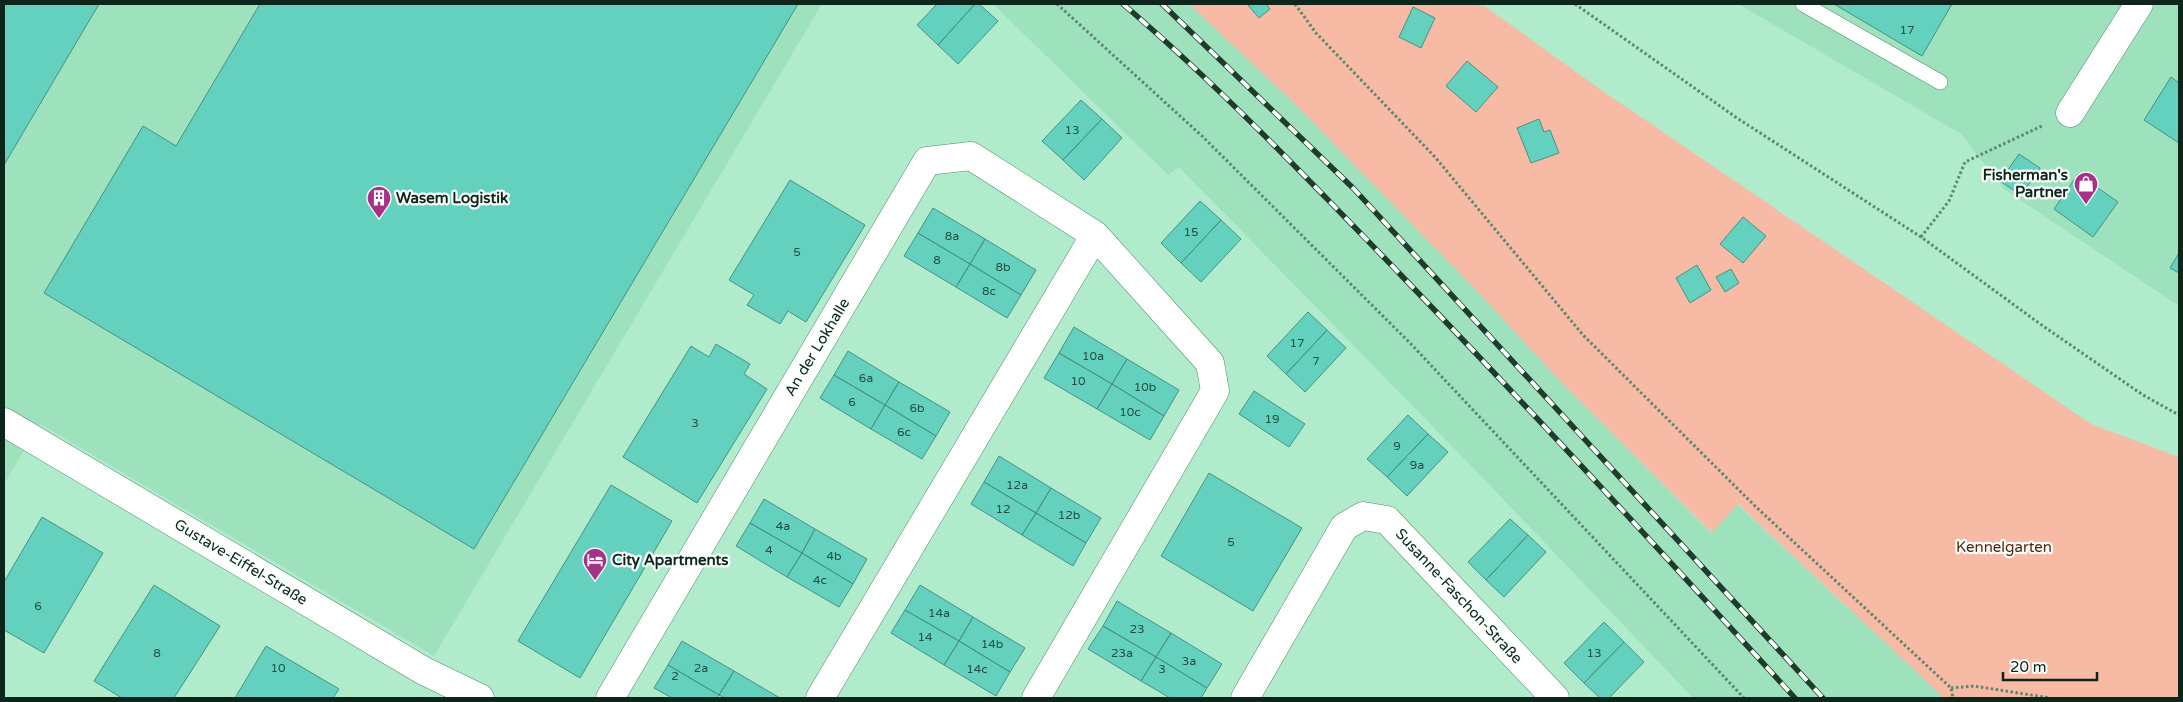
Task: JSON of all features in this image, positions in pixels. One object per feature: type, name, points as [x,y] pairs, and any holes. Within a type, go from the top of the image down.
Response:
[{"type":"street","points":[[2070,113],[2139,4]]},
{"type":"street","name":"An der Lokhalle","points":[[610,698],[927,161],[971,156],[1095,236],[1210,363],[1215,391],[1036,698]]},
{"type":"street","points":[[820,698],[1095,236]]},
{"type":"street","name":"Gustave-Eiffel-Straße","points":[[4,422],[424,671],[480,698]]},
{"type":"street","name":"Susanne-Faschon-Straße","points":[[1245,698],[1344,526],[1363,516],[1387,520],[1555,698]]},
{"type":"lane","points":[[1803,4],[1940,82]]},
{"type":"path","points":[[1058,4],[1202,136],[1411,344],[1744,698]]},
{"type":"path","points":[[1295,4],[1316,33],[1435,157],[1583,335],[1755,506],[1951,688],[1953,698]]},
{"type":"path","points":[[1575,4],[1737,118],[1921,237],[2051,332],[2143,394],[2179,414]]},
{"type":"path","points":[[1921,237],[1949,201],[1965,162],[2070,113]]},
{"type":"path","points":[[1951,688],[1974,686],[2050,698]]},
{"type":"shaded area","name":"Wasem Logistik","points":[[4,4],[822,4],[434,656],[40,424],[4,484]]},
{"type":"shaded area","points":[[993,4],[1189,4],[1290,99],[1478,292],[1560,381],[1711,533],[1737,504],[1941,695],[1941,698],[1693,698],[1482,477],[1179,167],[1168,175]]},
{"type":"shaded area","points":[[1738,4],[2179,4],[2179,306],[2004,189],[1961,134]]},
{"type":"green space","name":"Kennelgarten","points":[[1189,4],[1482,4],[1597,87],[2091,424],[2179,457],[2179,698],[1941,698],[1941,695],[1738,504],[1712,533],[1560,381],[1478,292],[1290,99]]},
{"type":"building","points":[[4,4],[99,4],[4,165]]},
{"type":"building","name":"Wasem Logistik","points":[[260,4],[798,4],[474,549],[44,293],[143,126],[176,146]]},
{"type":"building","points":[[937,4],[975,4],[938,45],[917,25]]},
{"type":"building","points":[[975,4],[979,4],[998,21],[958,64],[938,45]]},
{"type":"building","points":[[1247,4],[1266,4],[1270,9],[1259,18]]},
{"type":"building","points":[[1834,4],[1952,4],[1922,56]]},
{"type":"building","points":[[1413,7],[1435,18],[1421,48],[1399,37]]},
{"type":"building","points":[[1467,61],[1498,87],[1476,112],[1446,86]]},
{"type":"building","points":[[2171,77],[2179,83],[2179,143],[2144,120]]},
{"type":"building","points":[[1081,100],[1102,119],[1063,160],[1042,141]]},
{"type":"building","points":[[1102,119],[1122,138],[1084,180],[1063,160]]},
{"type":"building","points":[[1539,119],[1544,132],[1550,130],[1559,153],[1531,163],[1517,128]]},
{"type":"building","points":[[2019,154],[2040,168],[2021,195],[2000,181]]},
{"type":"building","name":"Fisherman's Partner","points":[[2078,174],[2118,202],[2093,237],[2054,209]]},
{"type":"building","points":[[790,180],[865,225],[806,322],[788,311],[780,324],[747,305],[754,295],[729,280]]},
{"type":"building","points":[[1200,201],[1221,220],[1181,263],[1161,243]]},
{"type":"building","points":[[933,208],[985,239],[970,264],[918,233]]},
{"type":"building","points":[[1743,217],[1766,236],[1743,263],[1720,244]]},
{"type":"building","points":[[1221,220],[1241,239],[1201,282],[1181,263]]},
{"type":"building","points":[[918,233],[970,264],[956,287],[904,256]]},
{"type":"building","points":[[985,239],[1036,270],[1021,295],[970,264]]},
{"type":"building","points":[[2179,253],[2179,273],[2170,268]]},
{"type":"building","points":[[970,264],[1021,295],[1007,318],[956,287]]},
{"type":"building","points":[[1697,265],[1711,290],[1690,303],[1676,278]]},
{"type":"building","points":[[1731,269],[1739,283],[1725,292],[1716,277]]},
{"type":"building","points":[[1308,312],[1327,330],[1286,374],[1267,356]]},
{"type":"building","points":[[1074,327],[1127,359],[1112,384],[1059,353]]},
{"type":"building","points":[[1327,330],[1346,348],[1305,392],[1286,374]]},
{"type":"building","points":[[716,344],[750,364],[744,374],[767,389],[697,503],[623,457],[691,346],[709,357]]},
{"type":"building","points":[[848,351],[899,382],[885,405],[834,375]]},
{"type":"building","points":[[1059,353],[1112,384],[1097,409],[1044,378]]},
{"type":"building","points":[[1127,359],[1179,390],[1164,416],[1112,384]]},
{"type":"building","points":[[834,375],[885,405],[871,429],[820,398]]},
{"type":"building","points":[[899,382],[950,412],[936,436],[885,405]]},
{"type":"building","points":[[1112,384],[1164,416],[1150,440],[1097,409]]},
{"type":"building","points":[[1254,391],[1305,424],[1289,447],[1239,414]]},
{"type":"building","points":[[885,405],[936,436],[922,459],[871,429]]},
{"type":"building","points":[[1408,415],[1428,434],[1387,477],[1367,459]]},
{"type":"building","points":[[1428,434],[1448,452],[1407,496],[1387,477]]},
{"type":"building","points":[[999,456],[1051,488],[1036,513],[984,482]]},
{"type":"building","points":[[1209,473],[1302,528],[1253,611],[1161,556]]},
{"type":"building","points":[[984,482],[1036,513],[1022,535],[971,504]]},
{"type":"building","name":"City Apartments","points":[[611,485],[672,521],[580,678],[518,641]]},
{"type":"building","points":[[1051,488],[1101,518],[1086,543],[1036,513]]},
{"type":"building","points":[[764,499],[815,529],[802,553],[750,523]]},
{"type":"building","points":[[1036,513],[1086,543],[1073,566],[1022,535]]},
{"type":"building","points":[[42,517],[103,553],[44,653],[4,630],[4,582]]},
{"type":"building","points":[[1510,519],[1528,535],[1486,580],[1468,562]]},
{"type":"building","points":[[750,523],[802,553],[787,577],[736,546]]},
{"type":"building","points":[[815,529],[867,559],[853,584],[802,553]]},
{"type":"building","points":[[1528,535],[1546,552],[1504,597],[1486,580]]},
{"type":"building","points":[[802,553],[853,584],[839,607],[787,577]]},
{"type":"building","points":[[154,585],[220,626],[174,698],[122,698],[94,681]]},
{"type":"building","points":[[920,585],[973,617],[959,641],[905,610]]},
{"type":"building","points":[[1117,601],[1171,633],[1156,657],[1103,626]]},
{"type":"building","points":[[905,610],[959,641],[944,665],[891,633]]},
{"type":"building","points":[[973,617],[1025,648],[1010,672],[959,641]]},
{"type":"building","points":[[1604,622],[1624,642],[1584,683],[1564,663]]},
{"type":"building","points":[[1103,626],[1156,657],[1141,681],[1088,649]]},
{"type":"building","points":[[1171,633],[1222,664],[1207,688],[1156,657]]},
{"type":"building","points":[[682,641],[734,671],[719,695],[668,665]]},
{"type":"building","points":[[959,641],[1010,672],[996,696],[944,665]]},
{"type":"building","points":[[1624,642],[1644,662],[1609,698],[1600,698],[1584,683]]},
{"type":"building","points":[[266,646],[339,689],[333,698],[235,698]]},
{"type":"building","points":[[1156,657],[1207,688],[1201,698],[1170,698],[1141,681]]},
{"type":"building","points":[[668,665],[719,695],[717,698],[672,698],[654,688]]},
{"type":"building","points":[[734,671],[780,698],[725,698],[719,695]]},
{"type":"railway","points":[[1123,4],[1229,101],[1365,237],[1647,537],[1795,698]]},
{"type":"railway","points":[[1162,4],[1353,188],[1823,698]]},
{"type":"place","name":"Fisherman's Partner","points":[[2086,205]]},
{"type":"place","name":"Wasem Logistik","points":[[379,219]]},
{"type":"place","name":"City Apartments","points":[[595,581]]}]
